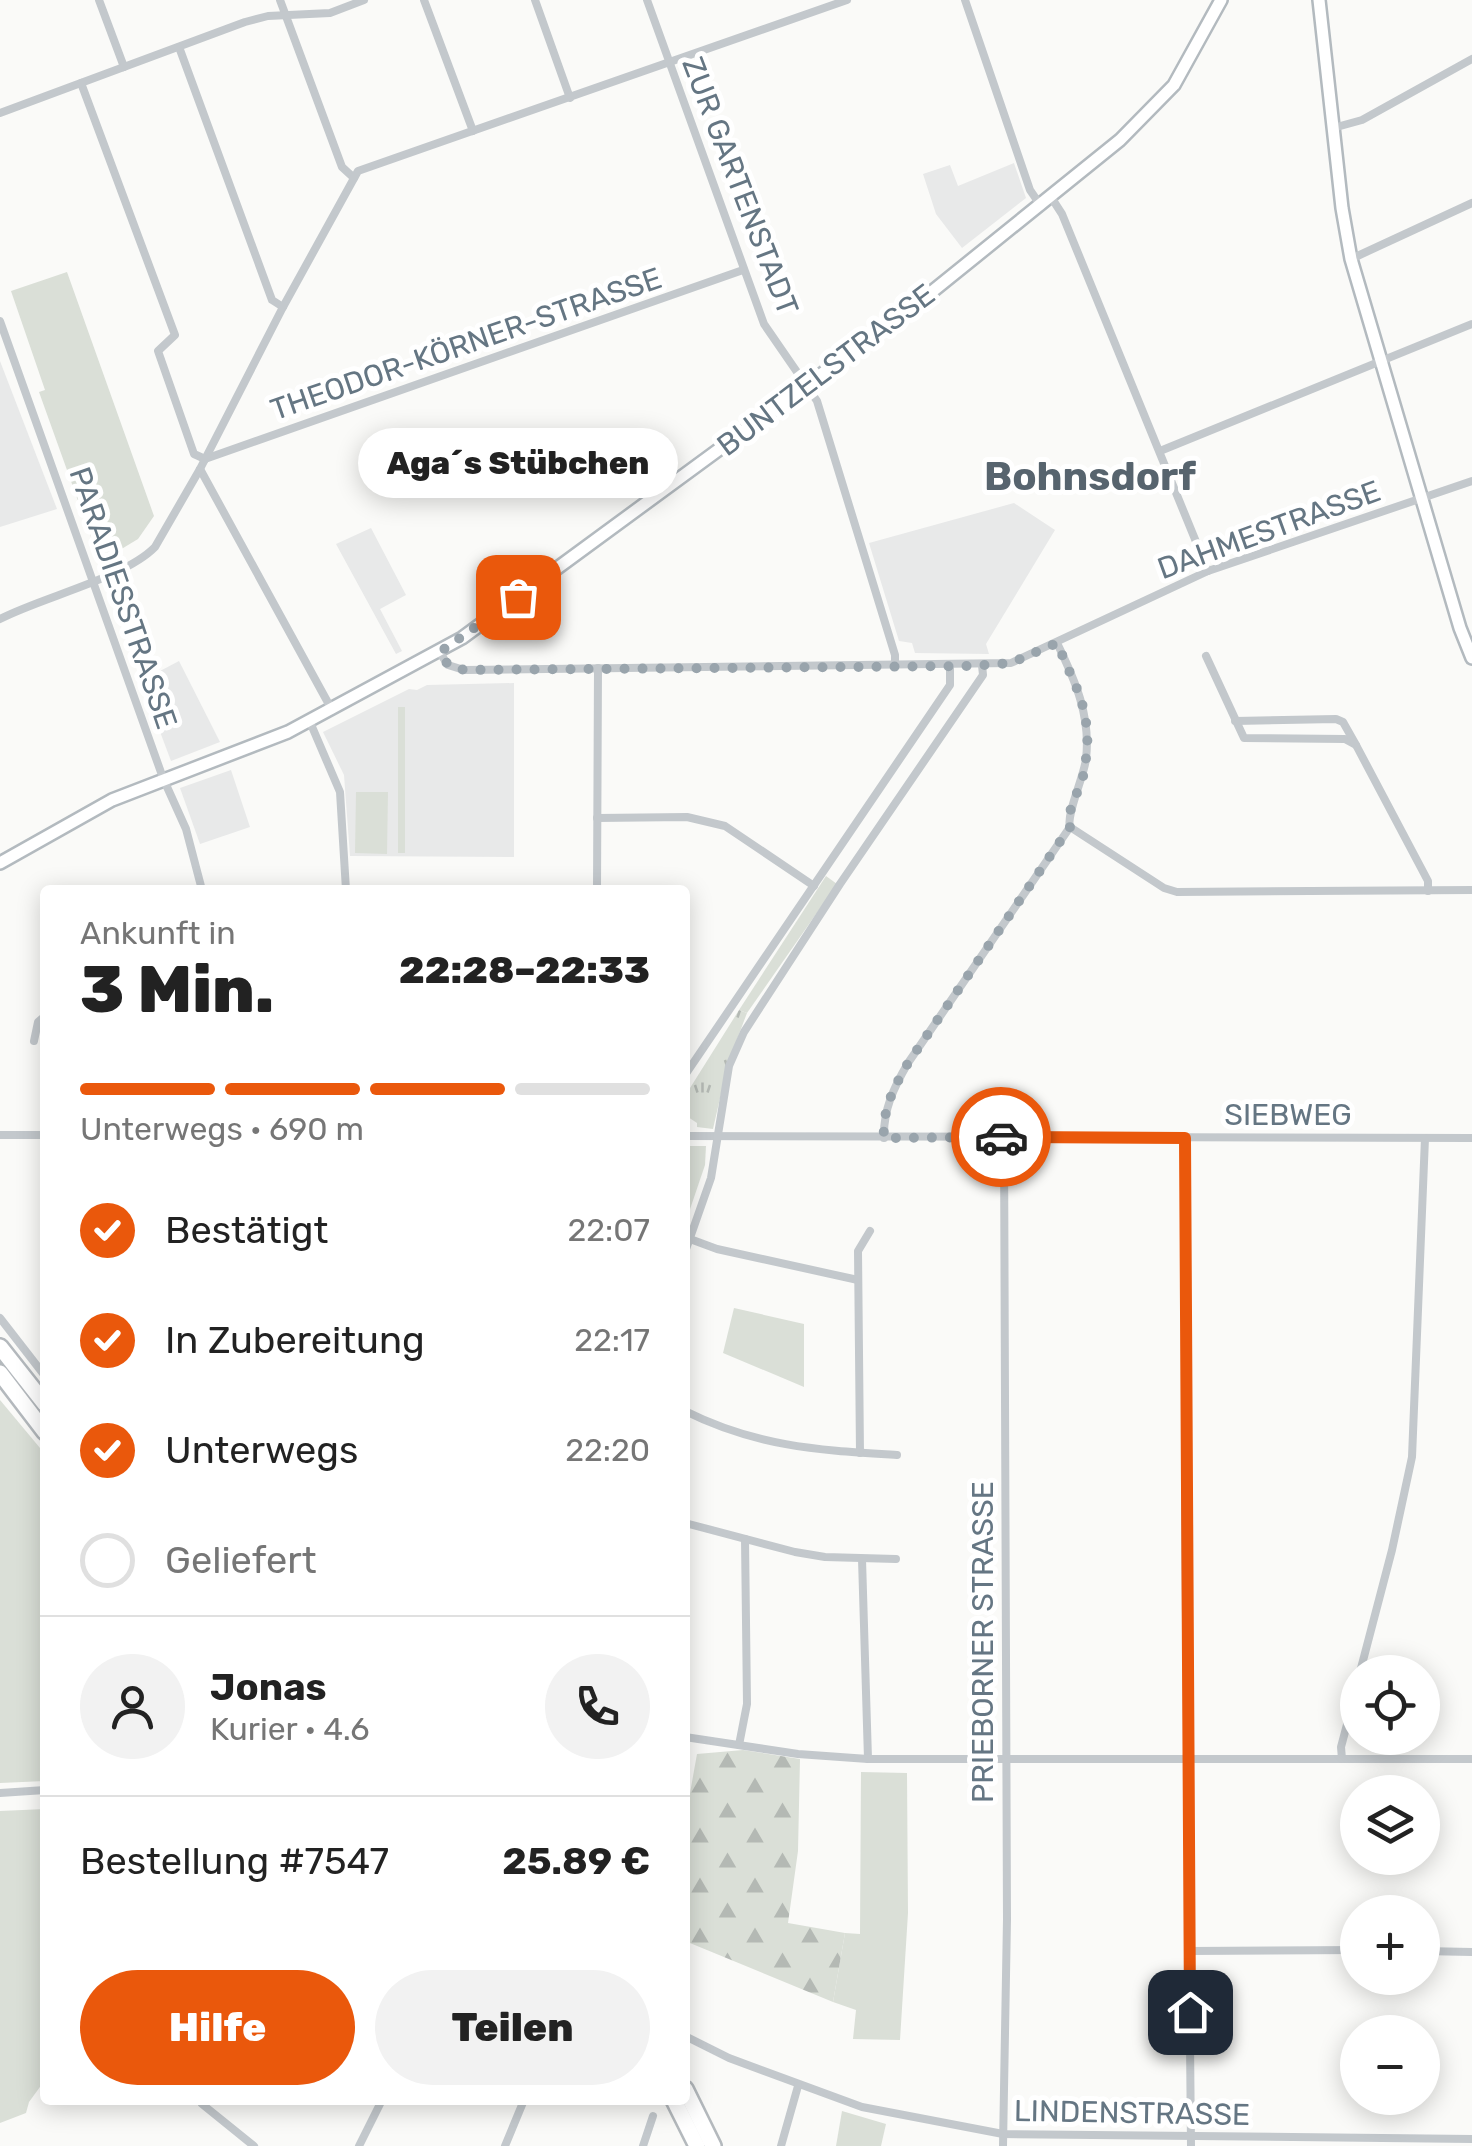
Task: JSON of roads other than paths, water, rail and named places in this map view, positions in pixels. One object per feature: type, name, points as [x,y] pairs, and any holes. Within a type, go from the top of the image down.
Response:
[{"type":"highway","points":[[0,1347],[40,1398]]},
{"type":"highway","points":[[0,1373],[40,1425]]},
{"type":"highway","points":[[690,2100],[713,2146]]},
{"type":"highway","points":[[676,2105],[697,2146]]},
{"type":"street","points":[[100,0],[124,67]]},
{"type":"street","points":[[280,0],[342,167],[356,175]]},
{"type":"street","points":[[0,113],[245,22],[268,16],[330,13],[364,0]]},
{"type":"street","points":[[424,0],[473,132]]},
{"type":"street","points":[[534,0],[570,98]]},
{"type":"street","name":"ZUR GARTENSTADT","points":[[647,0],[764,324],[817,401],[895,666]]},
{"type":"street","points":[[0,619],[147,555],[200,470],[356,175],[848,0]]},
{"type":"street","points":[[965,0],[1030,190],[1062,214],[1208,571]]},
{"type":"street","name":"BUNTZELSTRASSE","points":[[0,862],[82,814],[163,778],[252,748],[310,722],[440,652],[807,386],[1046,202],[1157,104],[1182,72],[1221,0]]},
{"type":"street","points":[[1319,0],[1351,259],[1421,498],[1466,626],[1472,658]]},
{"type":"street","points":[[179,46],[272,300],[283,307]]},
{"type":"street","points":[[1333,128],[1362,120],[1472,59]]},
{"type":"street","points":[[81,83],[176,335],[158,351],[194,454],[205,459]]},
{"type":"street","points":[[1351,259],[1472,203]]},
{"type":"street","name":"THEODOR-KÖRNER-STRASSE","points":[[205,459],[743,270]]},
{"type":"street","name":"PARADIESSTRASSE","points":[[0,321],[163,778],[186,829],[201,885]]},
{"type":"street","points":[[1160,451],[1472,324]]},
{"type":"street","points":[[200,470],[332,710]]},
{"type":"street","name":"DAHMESTRASSE","points":[[440,652],[448,665],[464,670],[1011,663],[1208,571],[1472,481]]},
{"type":"street","points":[[1057,643],[1081,698],[1088,732],[1085,771],[1068,817],[1070,827],[1164,888],[1177,892],[1472,890]]},
{"type":"street","points":[[1206,656],[1244,738],[1344,739],[1356,745]]},
{"type":"street","points":[[858,1280],[690,1239],[711,1178],[729,1066],[755,1012],[983,675],[982,665]]},
{"type":"street","points":[[690,1068],[950,685],[950,666]]},
{"type":"street","points":[[597,885],[598,668]]},
{"type":"street","points":[[1235,721],[1343,722],[1428,881],[1428,890]]},
{"type":"street","points":[[310,722],[340,792],[346,885]]},
{"type":"street","points":[[597,818],[688,817],[725,826],[814,886]]},
{"type":"street","points":[[884,1138],[890,1098],[908,1063],[1070,827]]},
{"type":"street","points":[[34,1041],[40,1020]]},
{"type":"street","points":[[0,1135],[40,1135]]},
{"type":"street","name":"SIEBWEG","points":[[690,1136],[1472,1138]]},
{"type":"street","name":"PRIEBORNER STRASSE","points":[[1003,2146],[1007,1760],[1004,1137]]},
{"type":"street","points":[[1185,1138],[1191,2142]]},
{"type":"street","points":[[1364,1655],[1412,1457],[1425,1138]]},
{"type":"street","points":[[860,1453],[858,1251],[870,1232]]},
{"type":"street","points":[[0,1318],[40,1370]]},
{"type":"street","points":[[690,1413],[770,1442],[826,1452],[898,1456]]},
{"type":"street","points":[[690,1524],[810,1554],[896,1559]]},
{"type":"street","points":[[740,1745],[747,1704],[745,1539]]},
{"type":"street","points":[[862,1558],[868,1759]]},
{"type":"street","points":[[690,1738],[868,1759],[1472,1759]]},
{"type":"street","points":[[1342,1755],[1342,1759]]},
{"type":"street","points":[[0,1792],[40,1790]]},
{"type":"street","points":[[1190,1951],[1340,1950]]},
{"type":"street","points":[[1440,1951],[1472,1952]]},
{"type":"street","name":"LINDENSTRASSE","points":[[690,2039],[798,2086],[889,2114],[1004,2134],[1191,2142],[1472,2139]]},
{"type":"street","points":[[781,2146],[798,2086]]},
{"type":"street","points":[[203,2105],[254,2146]]},
{"type":"street","points":[[359,2146],[380,2105]]},
{"type":"street","points":[[505,2146],[522,2105]]},
{"type":"street","points":[[642,2146],[653,2116]]},
{"type":"place","name":"Aga´s Stübchen","points":[[518,597]]},
{"type":"district","name":"Bohnsdorf","points":[[1090,476]]}]
